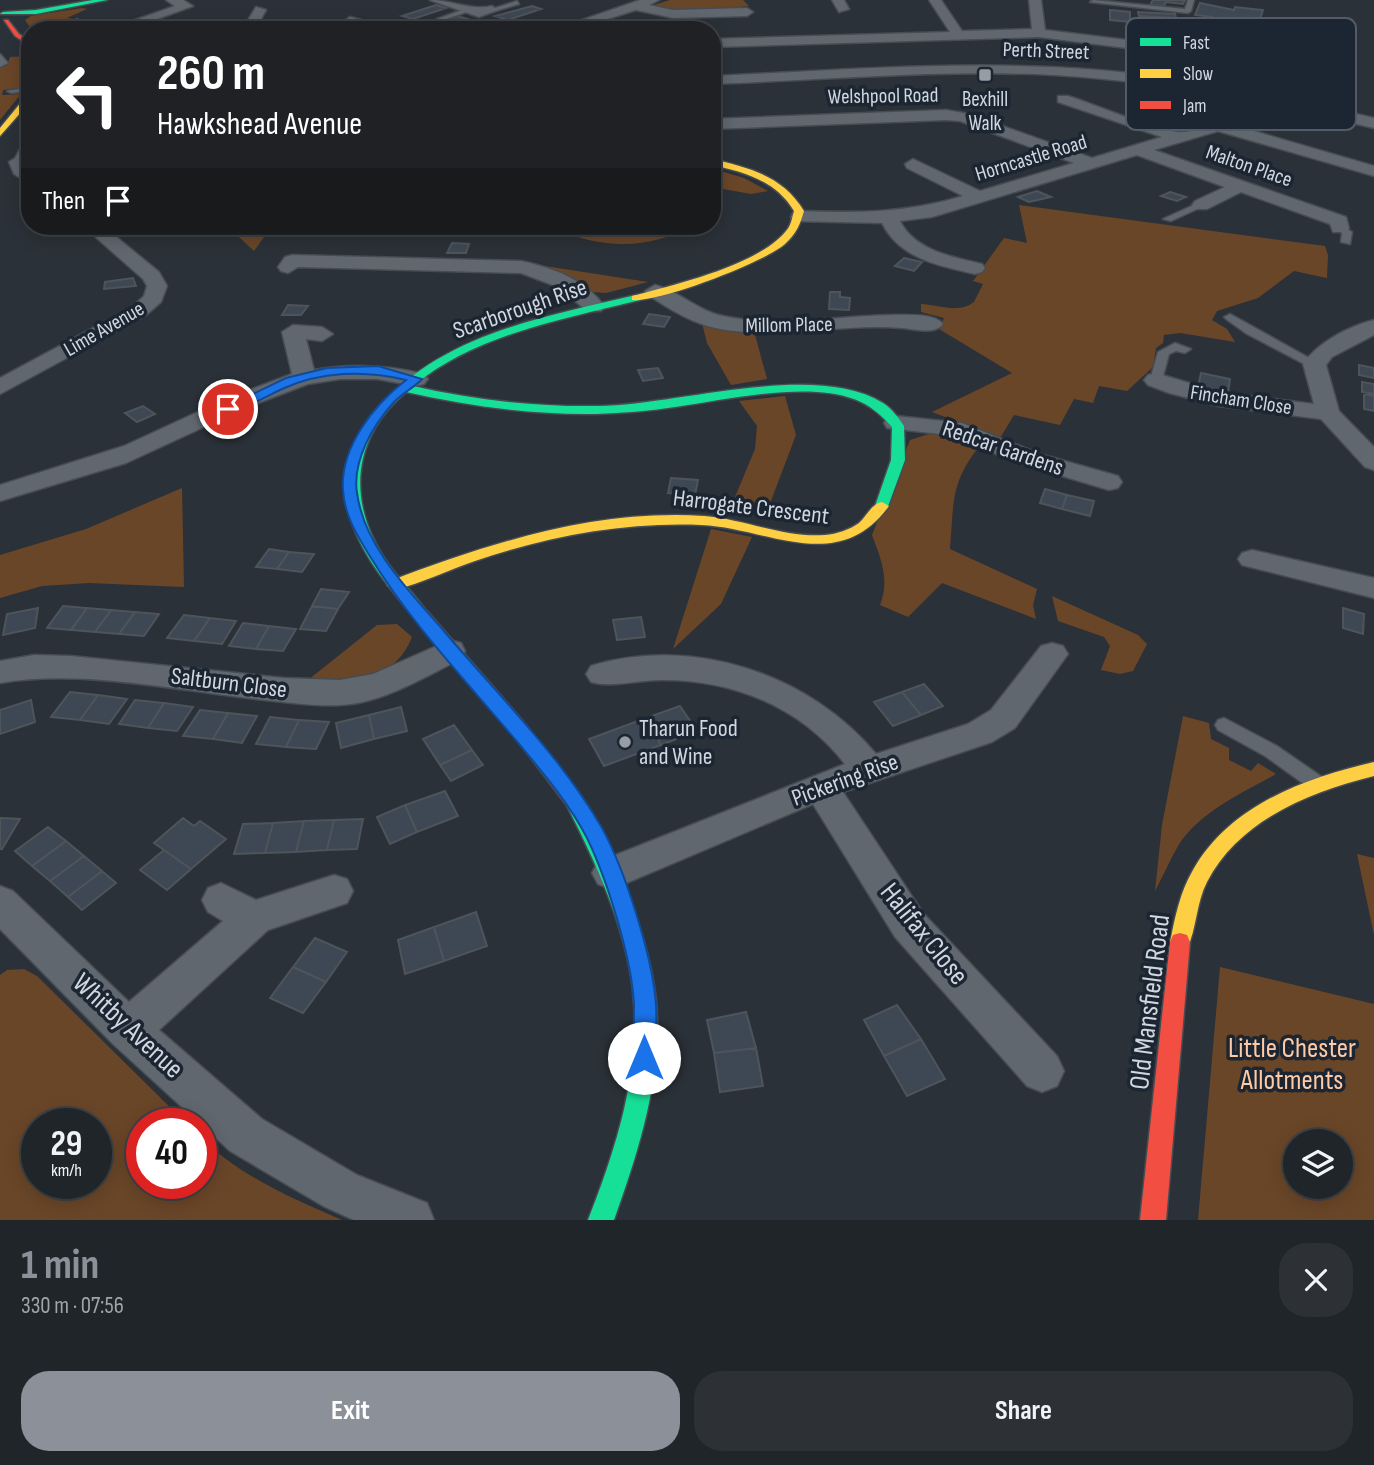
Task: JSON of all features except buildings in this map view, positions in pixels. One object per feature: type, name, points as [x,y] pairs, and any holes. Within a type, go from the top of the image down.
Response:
[{"type":"street","points":[[3,21],[104,0]]},
{"type":"street","points":[[138,21],[187,6],[172,0]]},
{"type":"street","points":[[436,0],[482,13]]},
{"type":"street","points":[[587,21],[654,0]]},
{"type":"street","points":[[935,0],[959,36]]},
{"type":"street","points":[[1035,0],[1039,33]]},
{"type":"street","points":[[596,2],[622,10]]},
{"type":"street","points":[[636,6],[673,14],[747,12]]},
{"type":"street","points":[[253,21],[260,10]]},
{"type":"street","points":[[3,21],[21,38]]},
{"type":"street","points":[[721,43],[1039,33],[1126,44]]},
{"type":"street","name":"Perth Street","points":[[721,80],[952,71],[1053,71],[1126,78]]},
{"type":"street","points":[[1064,103],[1126,122]]},
{"type":"street","points":[[0,133],[21,108]]},
{"type":"street","name":"Welshpool Road","points":[[721,124],[946,115],[962,117],[1088,163]]},
{"type":"street","name":"Perth Street","points":[[1356,118],[1374,123]]},
{"type":"street","points":[[1153,130],[1180,138]]},
{"type":"street","name":"Horncastle Road","points":[[800,218],[889,218],[926,213],[1205,130]]},
{"type":"street","points":[[1232,130],[1374,171]]},
{"type":"street","name":"Malton Place","points":[[1137,150],[1221,198],[1339,221],[1343,235]]},
{"type":"street","points":[[913,164],[980,198]]},
{"type":"street","points":[[721,165],[754,174],[783,190],[798,206],[800,218]]},
{"type":"street","name":"Scarborough Rise","points":[[601,1220],[634,1121],[644,1058],[645,1004],[638,960],[611,873],[594,833],[559,779],[395,585],[359,527],[350,493],[350,478],[359,442],[381,409],[410,383],[443,360],[490,338],[732,268],[760,256],[787,238],[800,218]]},
{"type":"street","points":[[889,218],[897,233],[911,246],[960,269]]},
{"type":"street","name":"Lime Avenue","points":[[0,387],[126,319],[154,298],[158,286],[152,276],[103,235]]},
{"type":"street","points":[[288,267],[292,261],[518,266],[564,281],[594,307]]},
{"type":"street","name":"Millom Place","points":[[655,291],[669,303],[698,316],[747,327],[905,321],[932,324]]},
{"type":"street","points":[[1374,326],[1324,352],[1314,364],[1328,413],[1374,462]]},
{"type":"street","points":[[304,376],[293,332],[322,334]]},
{"type":"street","points":[[0,493],[108,460],[304,376],[365,369],[438,395],[582,410],[650,407],[777,391],[823,390],[869,399],[896,423]]},
{"type":"street","name":"Fincham Close","points":[[1156,380],[1178,390],[1240,403],[1328,413]]},
{"type":"street","name":"Redcar Gardens","points":[[896,423],[953,428],[1031,459],[1109,482]]},
{"type":"street","name":"Harrogate Crescent","points":[[395,585],[512,540],[566,527],[613,521],[707,521],[813,540],[846,539],[869,528],[878,516],[901,443],[896,423]]},
{"type":"street","points":[[1252,559],[1374,588]]},
{"type":"street","name":"Saltburn Close","points":[[0,672],[34,666],[71,667],[284,690],[340,692],[357,691],[384,682],[450,650]]},
{"type":"street","name":"Pickering Rise","points":[[611,873],[820,786],[980,733],[1003,719],[1025,694],[1052,654]]},
{"type":"street","points":[[602,674],[628,669],[687,668],[723,673],[762,685],[793,699],[826,720],[853,746],[869,769]]},
{"type":"street","name":"Old Mansfield Road","points":[[1153,1220],[1178,948],[1188,906],[1200,877],[1231,836],[1255,818],[1320,785],[1374,769]]},
{"type":"street","name":"Halifax Close","points":[[820,786],[909,925],[1042,1071]]},
{"type":"street","points":[[128,1030],[237,909],[334,891]]},
{"type":"street","name":"Whitby Avenue","points":[[0,903],[128,1030],[246,1135],[341,1191],[410,1220]]},
{"type":"lane","points":[[1093,2],[1188,11],[1191,0]]},
{"type":"lane","points":[[440,19],[482,13],[517,3]]},
{"type":"lane","points":[[0,56],[4,63],[0,65]]},
{"type":"lane","points":[[11,91],[21,90]]},
{"type":"lane","points":[[1168,219],[1221,198]]},
{"type":"lane","points":[[1230,317],[1251,332],[1314,364]]},
{"type":"lane","points":[[1156,380],[1164,352],[1175,347],[1185,349]]},
{"type":"lane","points":[[1224,724],[1271,751],[1320,785]]},
{"type":"green space","points":[[670,0],[743,0],[749,6],[686,12],[648,7]]},
{"type":"green space","points":[[87,9],[67,18],[74,19],[70,21],[26,21],[31,16]]},
{"type":"green space","points":[[21,56],[21,88],[3,90],[2,95],[21,94],[0,120],[0,68],[7,65],[10,57]]},
{"type":"green space","points":[[721,173],[744,178],[768,191],[751,194],[721,189]]},
{"type":"green space","points":[[1019,205],[1325,246],[1328,255],[1327,278],[1294,271],[1258,298],[1217,311],[1212,320],[1227,329],[1235,342],[1180,333],[1164,335],[1163,343],[1156,348],[1153,367],[1127,391],[1099,386],[1093,403],[1074,399],[1060,425],[1014,415],[1000,438],[932,412],[1012,373],[939,329],[944,318],[921,312],[921,304],[962,308],[974,302],[983,284],[973,281],[1004,238],[1027,243]]},
{"type":"green space","points":[[237,235],[266,235],[254,251]]},
{"type":"green space","points":[[572,235],[671,235],[643,243],[626,244]]},
{"type":"green space","points":[[545,266],[648,282],[606,293],[592,292]]},
{"type":"green space","points":[[702,323],[754,331],[767,379],[731,385],[707,343]]},
{"type":"green space","points":[[785,396],[796,435],[766,514],[730,509],[755,449],[757,426],[739,401]]},
{"type":"green space","points":[[947,428],[982,443],[959,481],[953,505],[950,549],[1037,589],[1033,605],[1036,619],[942,583],[908,617],[880,605],[884,578],[872,535],[910,440]]},
{"type":"green space","points":[[182,488],[184,587],[89,583],[42,586],[0,598],[0,555],[86,529]]},
{"type":"green space","points":[[711,529],[752,537],[721,604],[673,649]]},
{"type":"green space","points":[[1052,596],[1138,635],[1147,644],[1133,671],[1120,674],[1101,670],[1110,646],[1104,637],[1058,621]]},
{"type":"green space","points":[[397,624],[412,637],[404,652],[382,671],[354,679],[308,680],[377,625]]},
{"type":"green space","points":[[1183,716],[1209,723],[1211,739],[1229,748],[1229,760],[1251,771],[1258,763],[1276,774],[1222,804],[1197,823],[1178,846],[1155,891],[1162,825]]},
{"type":"green space","points":[[1357,854],[1374,858],[1374,935]]},
{"type":"green space","name":"Little Chester Allotments","points":[[1220,967],[1374,1004],[1374,1220],[1198,1220]]},
{"type":"green space","points":[[24,969],[37,976],[171,1108],[126,1108],[126,1199],[217,1199],[217,1152],[286,1195],[342,1220],[0,1220],[0,975],[7,970]]},
{"type":"traffic: fast","points":[[3,14],[36,12],[104,0]]},
{"type":"traffic: fast","points":[[421,615],[375,555],[356,513],[352,477],[366,432],[397,393],[425,370],[457,352],[527,325],[636,298]]},
{"type":"traffic: fast","points":[[403,388],[495,404],[587,410],[651,407],[793,388],[826,389],[856,395],[880,407],[898,426],[898,460],[882,506]]},
{"type":"traffic: fast","points":[[572,798],[596,842],[615,888],[637,960],[645,1002],[646,1030],[641,1086],[620,1167],[601,1220]]},
{"type":"traffic: slow","points":[[0,133],[21,108]]},
{"type":"traffic: slow","points":[[636,298],[696,281],[742,264],[779,244],[792,230],[799,211],[783,190],[762,176],[721,164]]},
{"type":"traffic: slow","points":[[395,585],[508,545],[585,527],[624,522],[705,521],[801,539],[824,540],[846,536],[865,525],[882,506]]},
{"type":"traffic: slow","points":[[1180,942],[1196,883],[1215,854],[1233,835],[1275,804],[1324,783],[1374,769]]},
{"type":"traffic: jam","points":[[6,21],[21,38]]},
{"type":"traffic: jam","points":[[421,615],[515,724],[572,798]]},
{"type":"traffic: jam","points":[[1153,1220],[1180,942]]},
{"type":"place","name":"Bexhill Walk","points":[[985,75]]},
{"type":"place","name":"Tharun Food and Wine","points":[[625,742]]},
{"type":"route","points":[[228,409],[290,381],[327,371],[378,370],[416,379],[390,399],[359,442],[350,478],[350,493],[359,527],[395,585],[559,779],[594,833],[611,873],[638,960],[645,1004],[644,1058]]}]
